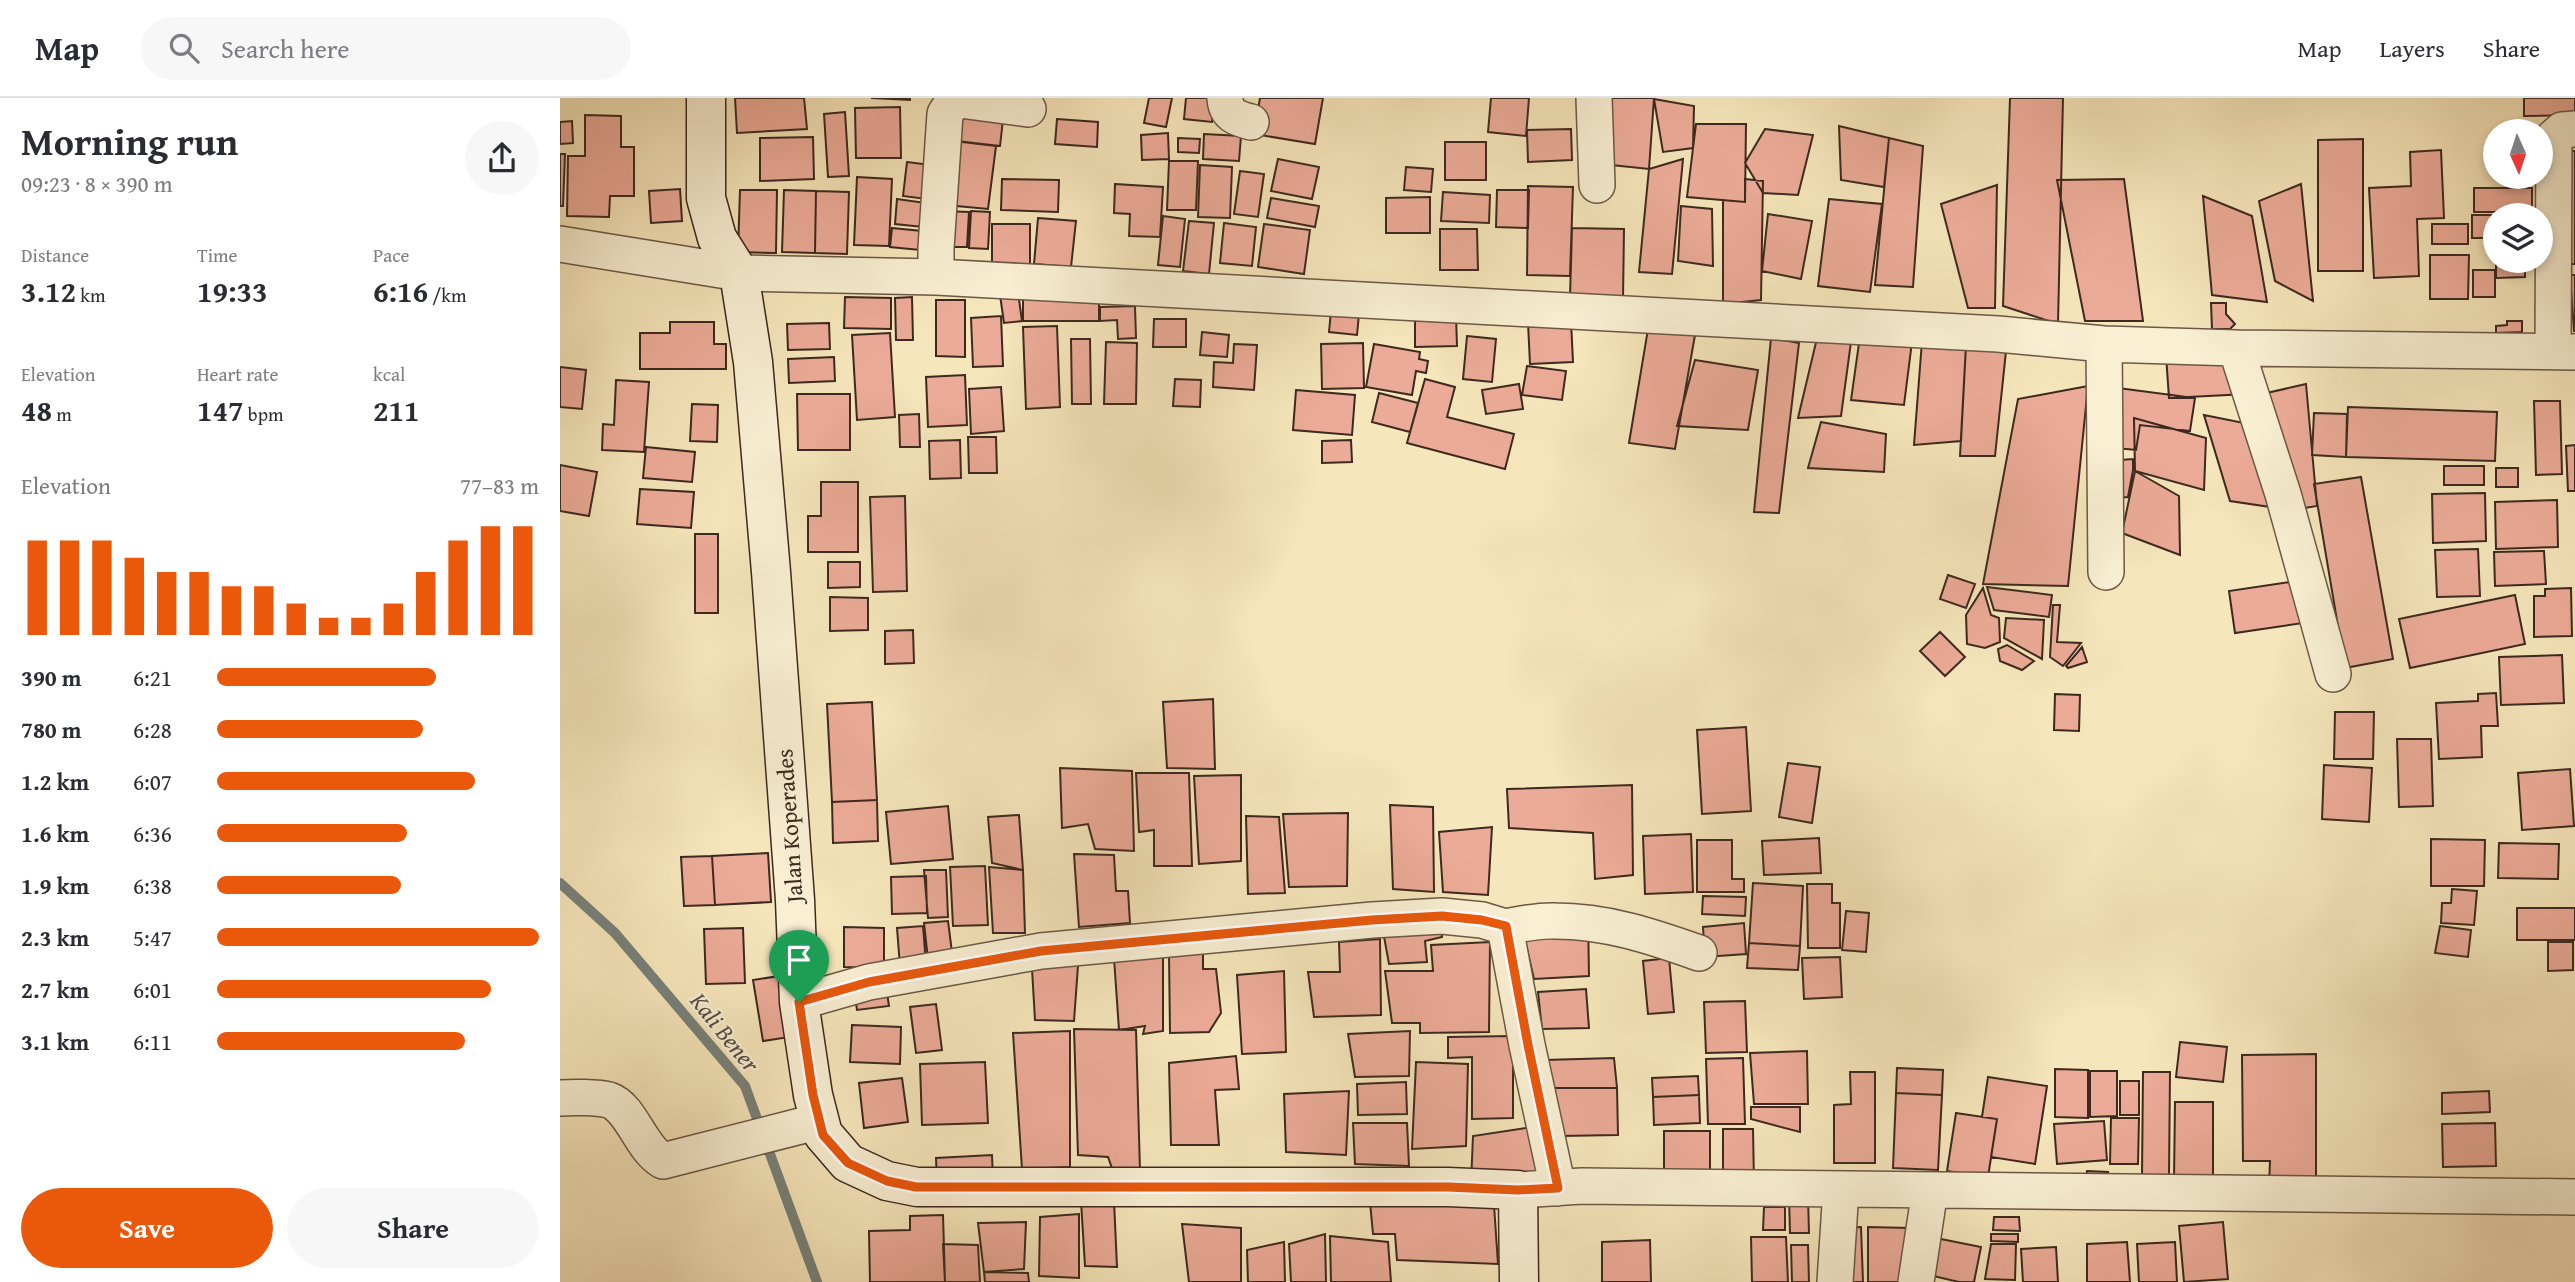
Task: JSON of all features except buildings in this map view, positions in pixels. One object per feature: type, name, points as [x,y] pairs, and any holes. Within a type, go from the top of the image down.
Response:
[{"type":"street","name":"Jalan Koperades","points":[[706,98],[706,198],[716,238],[739,273],[751,350],[770,558],[795,900],[799,1002],[813,1095],[823,1135],[848,1163],[887,1181],[916,1187],[1448,1187],[1518,1190]]},
{"type":"street","points":[[1225,98],[1225,107],[1234,117],[1251,122]]},
{"type":"street","points":[[1594,98],[1597,185]]},
{"type":"street","points":[[936,277],[945,114],[953,103],[960,100],[1028,108]]},
{"type":"street","points":[[560,244],[739,273],[936,277],[1998,334],[2104,344],[2564,351],[2554,137],[2562,130],[2575,129]]},
{"type":"street","points":[[2104,344],[2106,572]]},
{"type":"street","points":[[2236,348],[2283,494],[2333,674]]},
{"type":"street","points":[[799,1002],[869,982],[1041,951],[1372,920],[1442,916],[1482,920],[1506,926],[1552,920],[1606,924],[1699,953]]},
{"type":"street","points":[[1506,926],[1530,1058],[1558,1188]]},
{"type":"street","points":[[560,1098],[610,1100],[624,1112],[643,1142],[663,1161],[820,1121]]},
{"type":"street","points":[[1519,1282],[1518,1190],[1582,1186],[2575,1197]]},
{"type":"street","points":[[1835,1282],[1841,1189]]},
{"type":"street","points":[[1916,1282],[1930,1189]]},
{"type":"waterway","name":"Kali Bener","points":[[560,883],[615,933],[745,1086],[817,1282]]},
{"type":"route","points":[[1442,916],[1482,920],[1506,926],[1558,1188],[967,1188],[916,1187],[887,1181],[848,1163],[823,1135],[813,1095],[799,1002],[869,982],[1041,951],[1372,920],[1442,916]]}]
